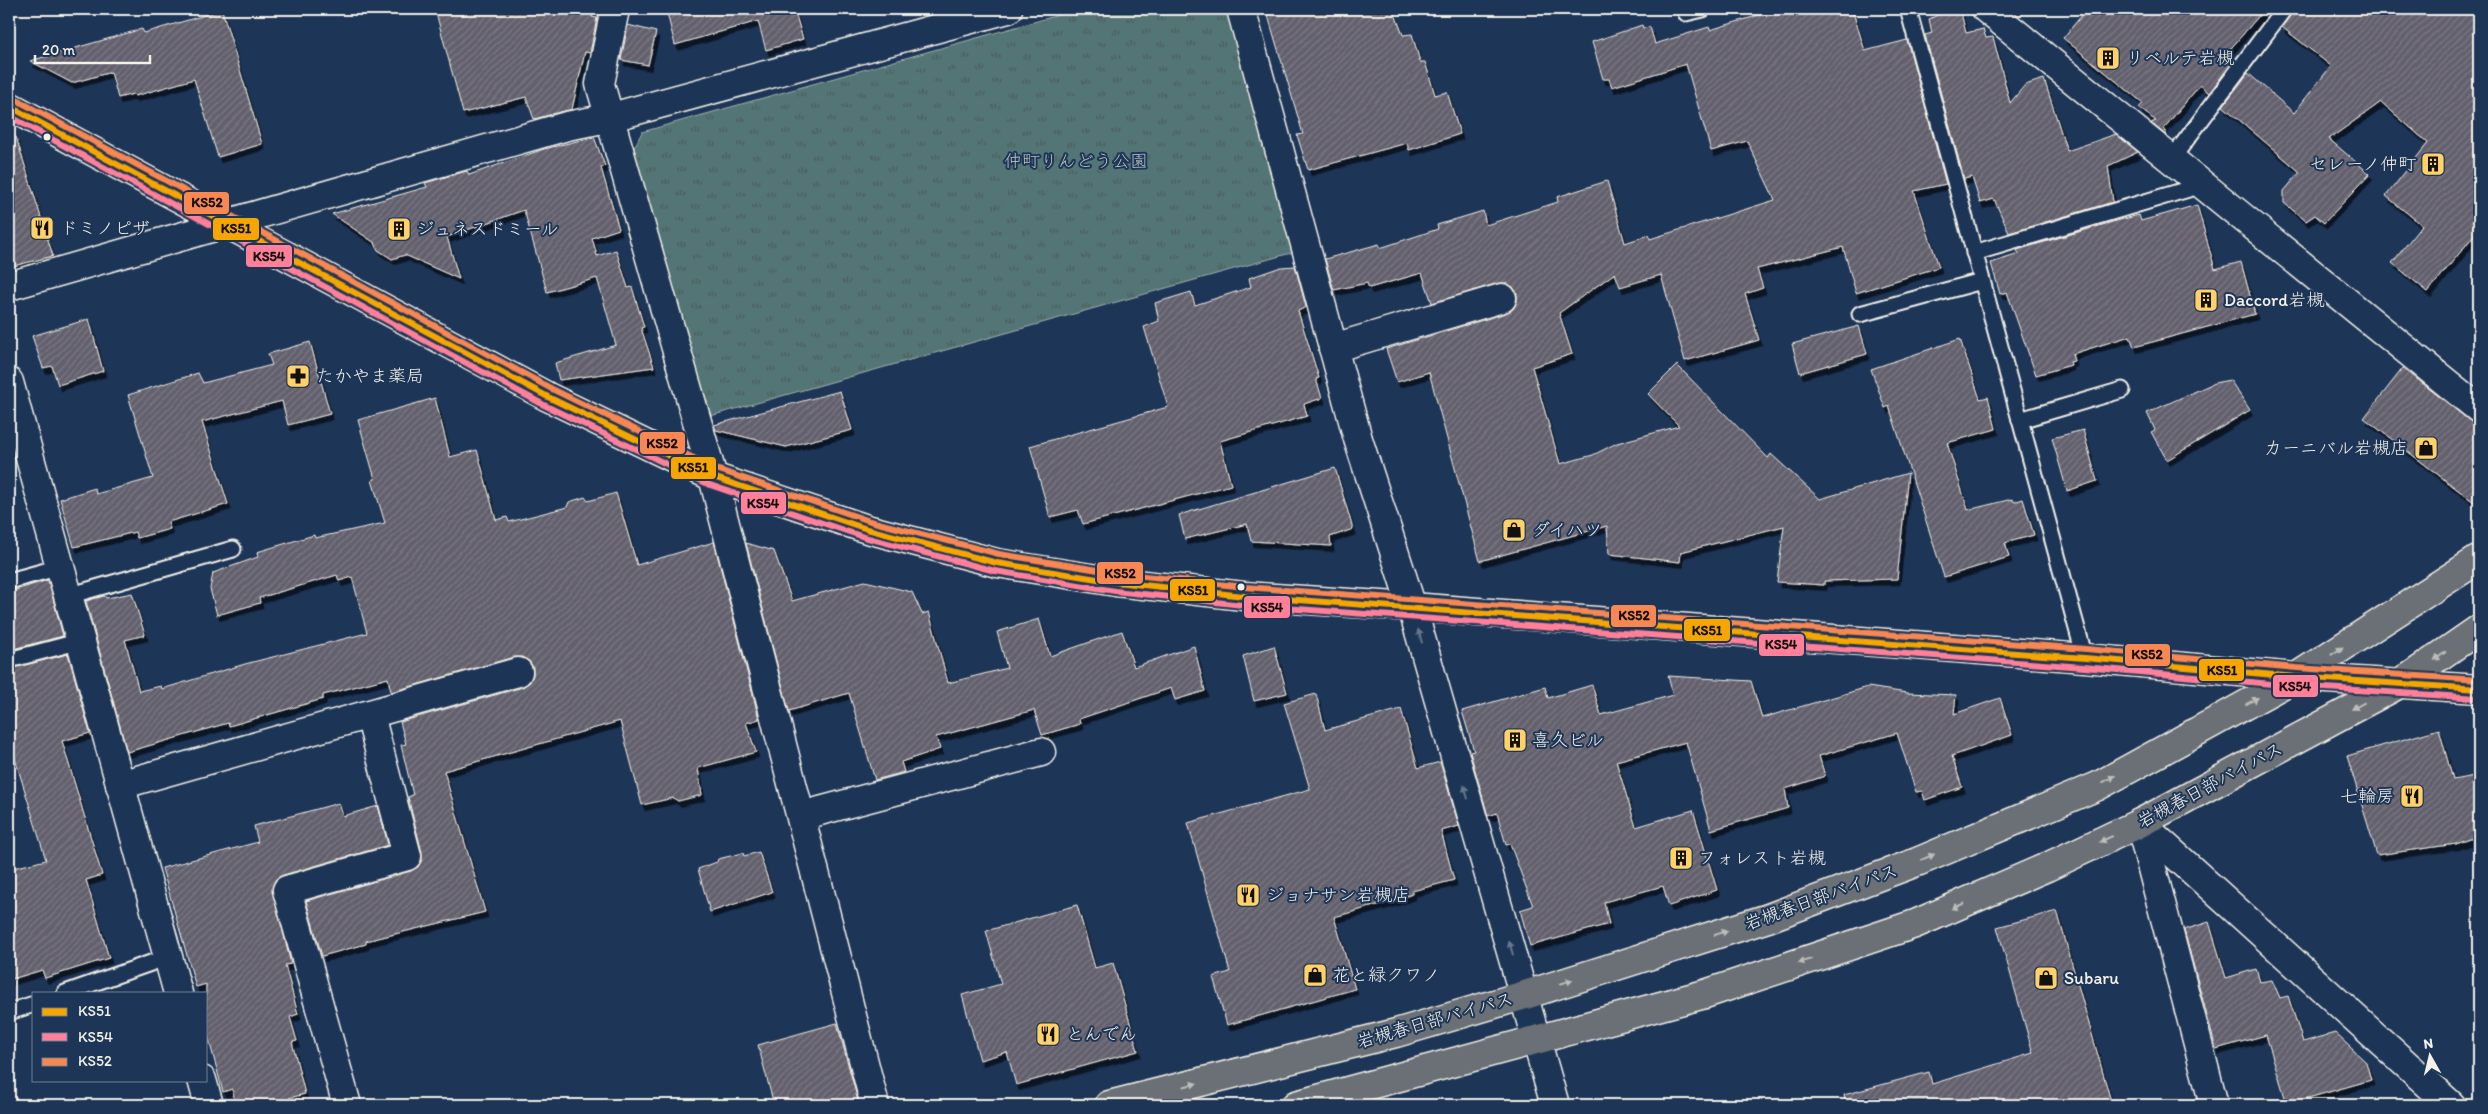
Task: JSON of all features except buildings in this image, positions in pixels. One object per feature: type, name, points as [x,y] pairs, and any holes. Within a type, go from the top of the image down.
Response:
[{"type":"main road","name":"岩槻春日部バイパス","points":[[1109,1105],[1396,1032],[1525,995],[1768,918],[1917,862],[2098,786],[2296,678],[2479,559]]},
{"type":"main road","name":"岩槻春日部バイパス","points":[[1296,1105],[1705,994],[1915,924],[2047,867],[2140,823],[2401,683],[2479,629]]},
{"type":"main road","points":[[2296,678],[2479,689]]},
{"type":"street","points":[[615,9],[600,84],[608,118],[713,477],[875,1105]]},
{"type":"street","points":[[9,286],[567,126],[608,118],[1008,9]]},
{"type":"street","points":[[1240,9],[1358,439],[1412,606],[1555,1105]]},
{"type":"street","points":[[1986,9],[2479,409]]},
{"type":"street","points":[[9,106],[548,397],[713,477],[867,529],[997,563],[1116,582],[1234,595],[1412,606],[2085,658],[2296,678]]},
{"type":"street","points":[[1333,348],[1502,298]]},
{"type":"street","points":[[9,382],[178,992]]},
{"type":"street","points":[[120,786],[518,672]]},
{"type":"street","points":[[346,1105],[287,890],[407,856],[370,715]]},
{"type":"street","points":[[801,816],[1041,752]]},
{"type":"street","points":[[2140,823],[2214,1105]]},
{"type":"street","points":[[2140,823],[2451,1105]]},
{"type":"street","points":[[203,1082],[209,1105]]},
{"type":"lane","points":[[1686,13],[1703,9]]},
{"type":"lane","points":[[1908,9],[2085,658]]},
{"type":"lane","points":[[2171,160],[2284,9]]},
{"type":"lane","points":[[1974,253],[2202,185]]},
{"type":"lane","points":[[1860,314],[1982,281]]},
{"type":"lane","points":[[2020,420],[2122,390]]},
{"type":"lane","points":[[68,596],[233,549]]},
{"type":"lane","points":[[9,581],[60,567]]},
{"type":"lane","points":[[9,660],[81,641]]},
{"type":"lane","points":[[68,992],[168,957]]},
{"type":"lane","points":[[9,1012],[32,1005]]},
{"type":"green space","name":"仲町りんどう公園","points":[[1080,9],[1229,9],[1298,251],[707,417],[633,150],[642,132]]},
{"type":"transit line","name":"KS52","points":[[13,98],[552,389],[716,469],[870,521],[999,554],[1117,573],[1245,587],[2086,649],[2297,668],[2479,680]]},
{"type":"transit line","name":"KS51","points":[[9,106],[548,397],[713,477],[867,529],[997,563],[1116,582],[1244,596],[2085,658],[2296,677],[2479,689]]},
{"type":"transit line","name":"KS54","points":[[9,116],[544,405],[710,485],[864,537],[995,571],[1115,591],[1243,605],[2084,667],[2295,686],[2478,698]]},
{"type":"place","name":"リベルテ岩槻","points":[[2108,58]]},
{"type":"place","name":"セレーノ仲町","points":[[2433,164]]},
{"type":"place","name":"ドミノピザ","points":[[42,228]]},
{"type":"place","name":"ジュネスドミール","points":[[399,229]]},
{"type":"place","name":"Daccord岩槻","points":[[2206,300]]},
{"type":"place","name":"たかやま薬局","points":[[298,376]]},
{"type":"place","name":"カーニバル岩槻店","points":[[2426,448]]},
{"type":"place","name":"ダイハツ","points":[[1514,530]]},
{"type":"place","name":"喜久ビル","points":[[1515,740]]},
{"type":"place","name":"七輪房","points":[[2412,796]]},
{"type":"place","name":"フォレスト岩槻","points":[[1681,858]]},
{"type":"place","name":"ジョナサン岩槻店","points":[[1248,895]]},
{"type":"place","name":"花と緑クワノ","points":[[1315,975]]},
{"type":"place","name":"Subaru","points":[[2046,978]]},
{"type":"place","name":"とんでん","points":[[1048,1034]]}]
